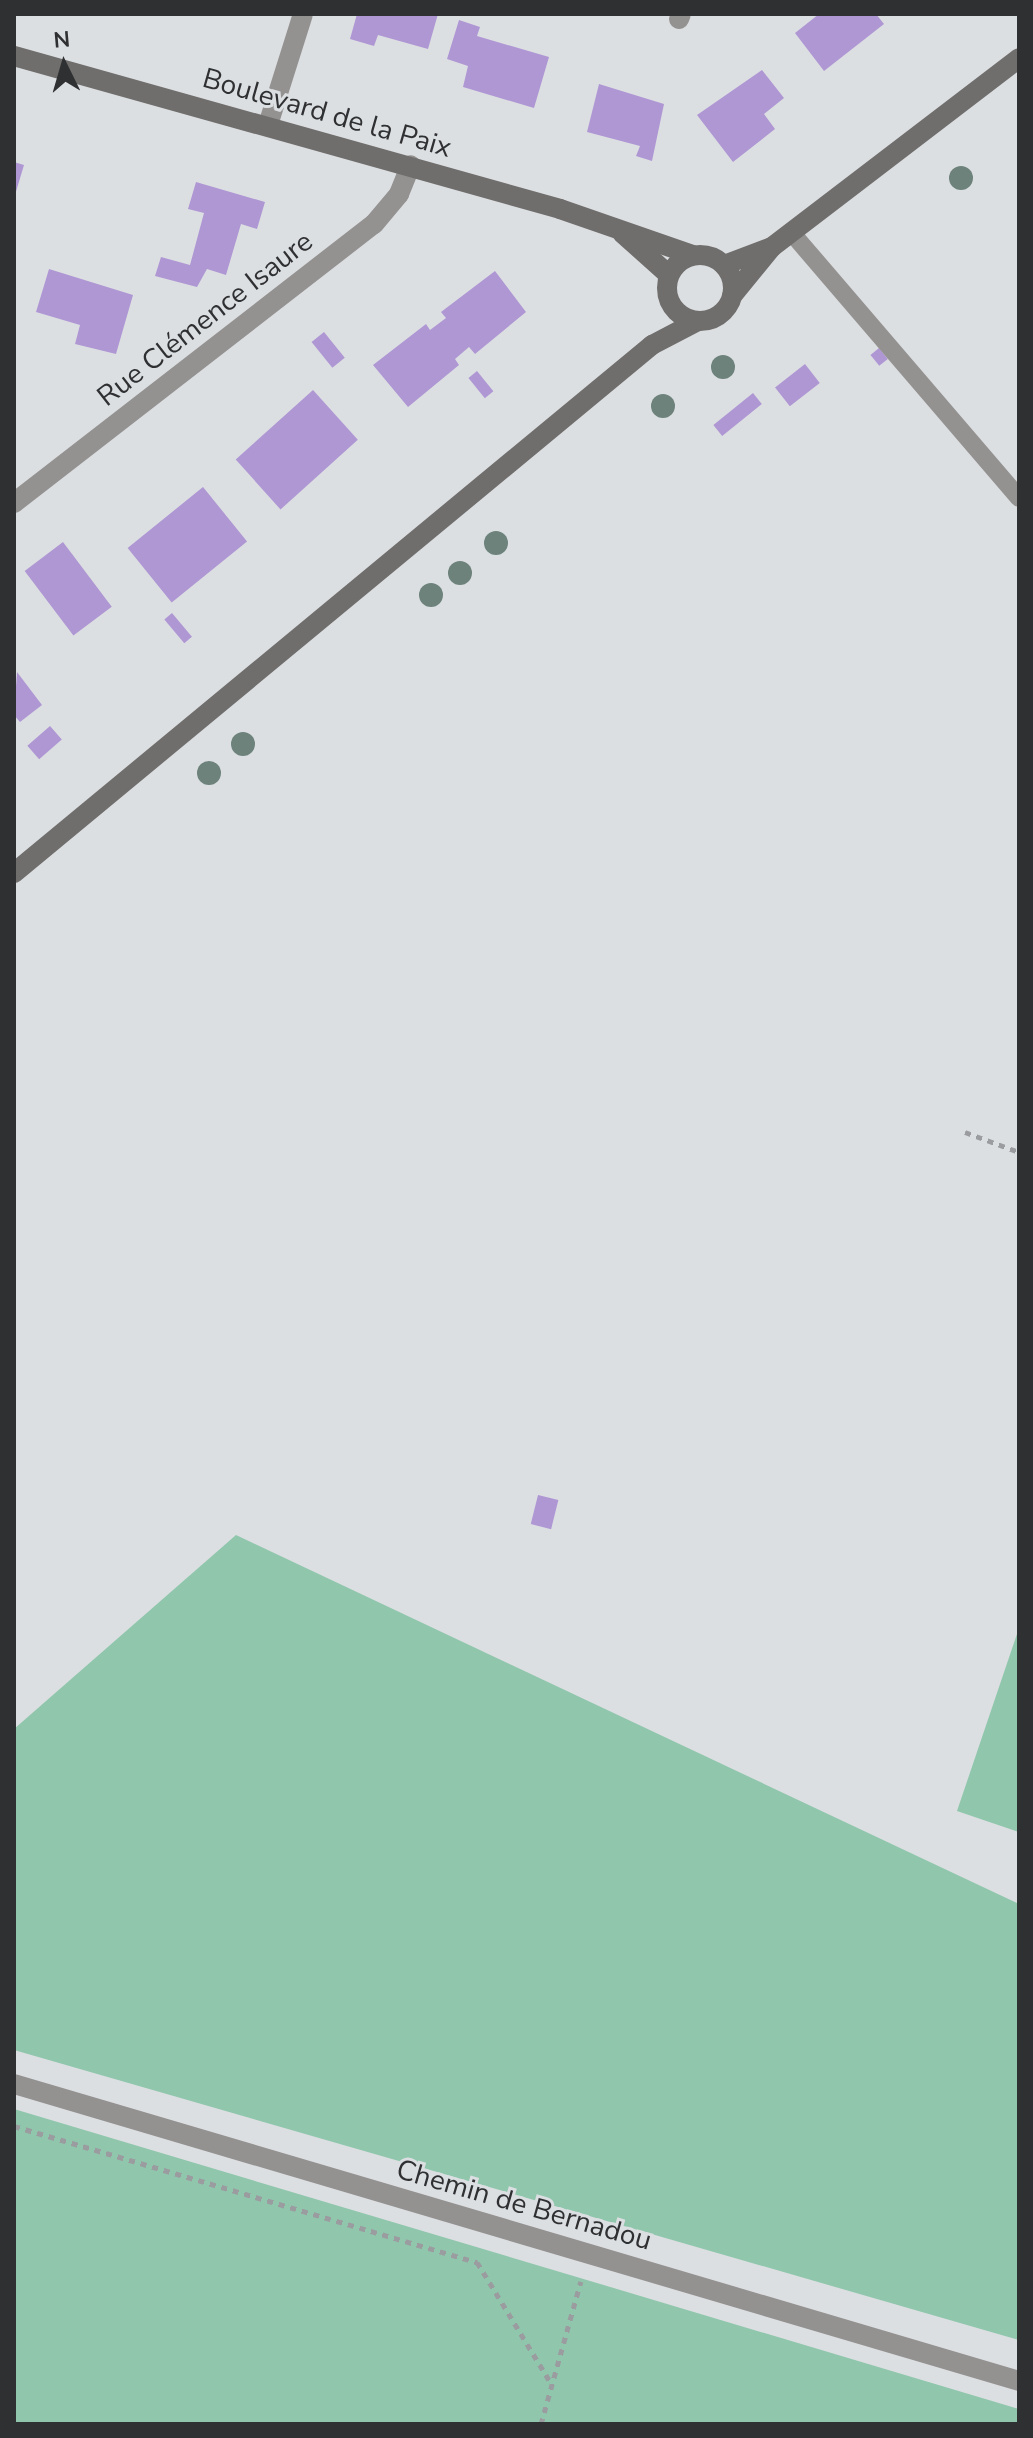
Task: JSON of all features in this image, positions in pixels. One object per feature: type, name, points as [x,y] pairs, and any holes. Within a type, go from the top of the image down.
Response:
[{"type":"main road","name":"Boulevard de la Paix","points":[[14,56],[411,165],[693,255]]},
{"type":"main road","points":[[14,873],[652,345],[698,321],[720,315],[772,247],[1019,58]]},
{"type":"main road","name":"Boulevard de la Paix","points":[[622,233],[669,275]]},
{"type":"main road","points":[[652,345],[671,305],[669,275],[693,255],[724,265],[772,247]]},
{"type":"main road","points":[[724,265],[732,296]]},
{"type":"main road","points":[[671,305],[698,321]]},
{"type":"street","points":[[268,125],[303,14]]},
{"type":"street","name":"Rue Clémence Isaure","points":[[14,503],[374,224],[399,194],[411,165]]},
{"type":"street","name":"Chemin de Bernadou","points":[[14,2084],[1019,2381]]},
{"type":"lane","points":[[791,232],[1019,498]]},
{"type":"path","points":[[965,1132],[1019,1152]]},
{"type":"path","points":[[14,2126],[477,2262],[552,2385]]},
{"type":"path","points":[[541,2424],[590,2254]]},
{"type":"green space","points":[[236,1535],[1019,1904],[1019,2340],[14,2050],[14,1729]]},
{"type":"green space","points":[[1019,1628],[1019,1832],[957,1811]]},
{"type":"green space","points":[[14,2109],[1019,2409],[1019,2424],[14,2424]]},
{"type":"building","points":[[357,14],[438,14],[428,49],[378,35],[374,46],[350,39]]},
{"type":"building","points":[[819,14],[876,14],[884,24],[824,71],[795,33]]},
{"type":"building","points":[[459,20],[480,27],[477,36],[549,57],[534,108],[463,87],[468,66],[447,59]]},
{"type":"building","points":[[762,70],[784,98],[764,114],[775,129],[733,162],[697,115]]},
{"type":"building","points":[[599,84],[664,104],[652,161],[636,156],[640,146],[587,132]]},
{"type":"building","points":[[14,162],[24,165],[15,195],[14,195]]},
{"type":"building","points":[[196,182],[265,202],[257,229],[241,224],[226,275],[207,269],[197,287],[155,276],[161,257],[190,265],[204,213],[188,209]]},
{"type":"building","points":[[49,269],[133,295],[116,354],[75,344],[80,325],[36,312]]},
{"type":"building","points":[[495,271],[526,312],[475,354],[469,347],[455,359],[459,365],[408,407],[373,365],[426,324],[430,330],[446,318],[441,312]]},
{"type":"building","points":[[324,332],[345,358],[332,368],[312,342]]},
{"type":"building","points":[[879,348],[888,359],[879,366],[870,355]]},
{"type":"building","points":[[805,364],[820,383],[790,406],[775,387]]},
{"type":"building","points":[[477,371],[493,391],[485,398],[468,378]]},
{"type":"building","points":[[313,390],[358,440],[281,509],[236,460]]},
{"type":"building","points":[[753,393],[762,404],[722,436],[713,425]]},
{"type":"building","points":[[203,487],[247,541],[172,602],[128,548]]},
{"type":"building","points":[[63,542],[112,607],[73,636],[25,571]]},
{"type":"building","points":[[172,613],[192,637],[184,643],[164,619]]},
{"type":"building","points":[[17,672],[42,705],[20,722],[14,715]]},
{"type":"building","points":[[50,726],[62,740],[39,759],[27,746]]},
{"type":"building","points":[[538,1495],[558,1500],[551,1529],[531,1524]]}]
